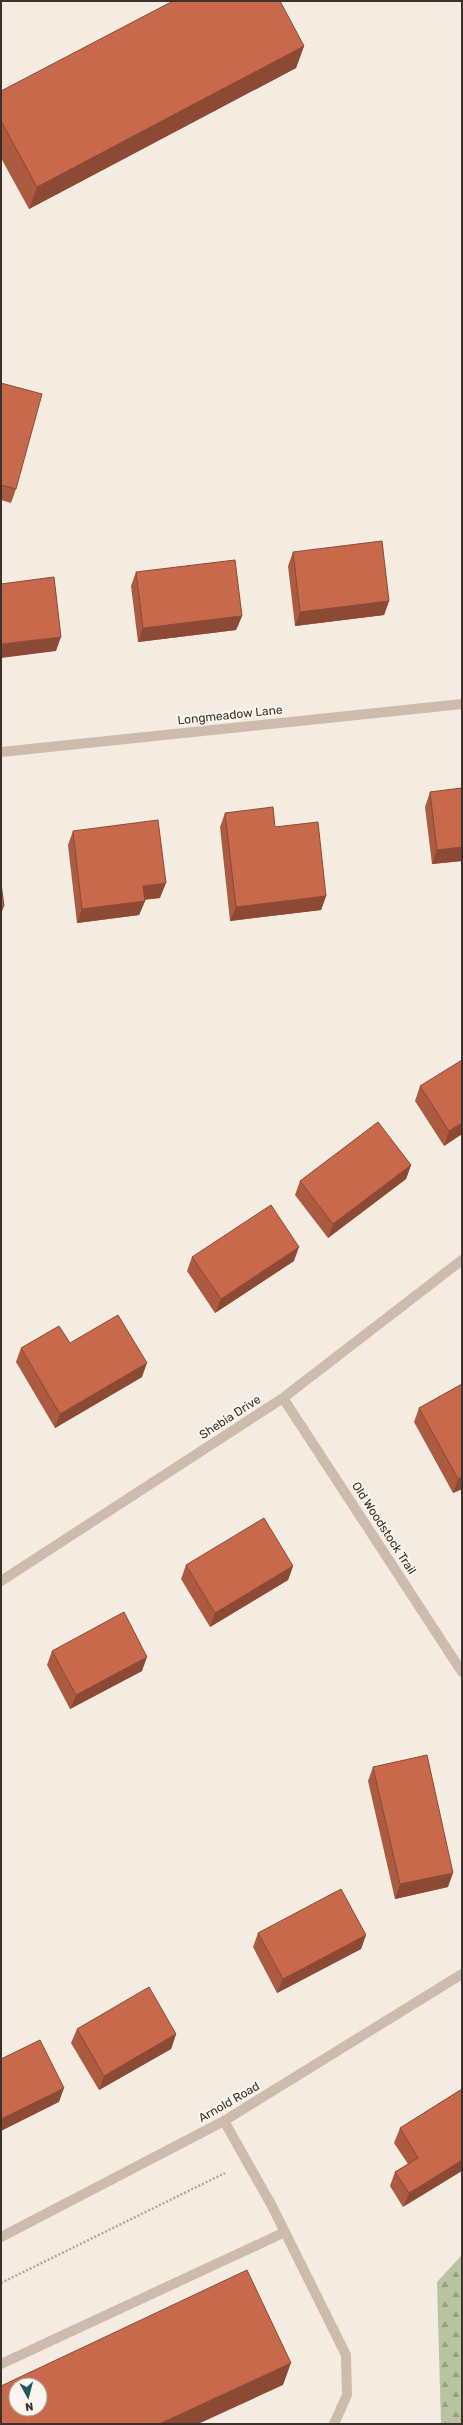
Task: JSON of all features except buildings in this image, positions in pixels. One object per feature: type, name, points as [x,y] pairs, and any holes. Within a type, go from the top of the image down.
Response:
[{"type":"street","name":"Longmeadow Lane","points":[[1,752],[462,704]]},
{"type":"street","name":"Shebia Drive","points":[[1,1581],[284,1398],[462,1260]]},
{"type":"street","name":"Old Woodstock Trail","points":[[284,1398],[462,1672]]},
{"type":"street","name":"Arnold Road","points":[[1,2237],[224,2121],[462,1974]]},
{"type":"street","points":[[224,2121],[248,2162],[285,2232],[346,2355],[347,2395],[334,2424]]},
{"type":"street","points":[[1,2364],[285,2232]]},
{"type":"path","points":[[1,2283],[248,2162]]},
{"type":"green space","points":[[462,2255],[462,2424],[441,2424],[437,2282]]}]
